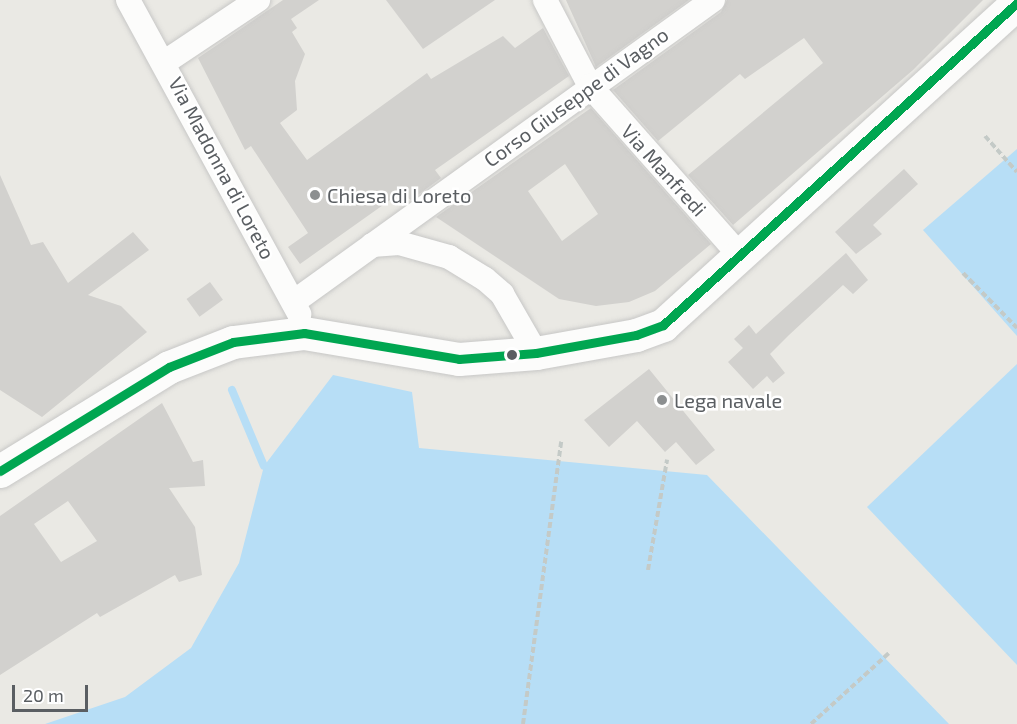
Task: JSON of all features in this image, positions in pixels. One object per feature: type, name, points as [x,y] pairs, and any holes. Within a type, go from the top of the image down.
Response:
[{"type":"street","points":[[165,62],[258,0]]},
{"type":"street","name":"Via Manfredi","points":[[544,0],[590,86],[738,253]]},
{"type":"street","name":"Corso Giuseppe di Vagno","points":[[295,301],[590,86],[713,0]]},
{"type":"street","name":"Via Madonna di Loreto","points":[[133,2],[295,301],[304,333]]},
{"type":"street","points":[[0,471],[169,367],[233,342],[304,333],[459,359],[536,353],[636,335],[663,325],[738,253],[1017,3]]},
{"type":"street","points":[[372,245],[399,243],[449,256],[485,279],[502,294],[536,353]]},
{"type":"path","points":[[985,136],[1017,172]]},
{"type":"path","points":[[963,273],[1017,328]]},
{"type":"path","points":[[523,724],[561,442]]},
{"type":"path","points":[[648,570],[668,460]]},
{"type":"path","points":[[811,724],[889,653]]},
{"type":"water","points":[[1017,149],[1017,336],[923,230]]},
{"type":"water","points":[[1017,364],[1017,665],[867,507]]},
{"type":"water","points":[[333,375],[412,392],[419,448],[707,475],[949,724],[45,724],[125,697],[191,648],[239,563],[264,466]]},
{"type":"building","points":[[283,0],[319,0],[291,19],[297,28],[292,32],[305,54],[295,81],[297,110],[280,123],[307,160],[427,73],[431,79],[503,36],[515,48],[543,28],[569,76],[435,170],[441,178],[411,200],[400,193],[300,264],[288,247],[308,233],[251,146],[245,150],[198,58]]},
{"type":"building","points":[[386,0],[495,0],[423,49]]},
{"type":"building","points":[[566,0],[689,0],[596,67]]},
{"type":"building","points":[[727,0],[983,0],[913,70],[733,225],[688,175],[823,63],[804,38],[745,79],[740,74],[658,141],[613,90],[721,12]]},
{"type":"building","points":[[591,108],[711,244],[655,291],[629,302],[596,306],[559,299],[436,217]],"holes":[[[565,164],[598,214],[562,241],[528,191]]]},
{"type":"building","points":[[904,169],[918,184],[873,225],[882,234],[856,254],[835,232]]},
{"type":"building","points":[[0,175],[31,245],[43,242],[68,283],[133,232],[149,250],[88,295],[121,306],[147,332],[42,417],[0,390]]},
{"type":"building","points":[[846,253],[868,280],[853,294],[843,285],[789,335],[770,354],[785,373],[773,383],[767,376],[753,389],[728,362],[743,348],[734,339],[749,325],[756,334]]},
{"type":"building","points":[[210,282],[223,300],[199,317],[187,299]]},
{"type":"building","points":[[649,369],[715,450],[696,465],[676,442],[665,452],[637,421],[609,447],[584,420]]},
{"type":"building","points":[[162,403],[193,462],[203,460],[205,486],[169,488],[195,527],[202,575],[179,582],[175,575],[100,617],[97,613],[0,675],[0,516]],"holes":[[[68,501],[97,541],[61,562],[34,524]]]},
{"type":"waterway","points":[[232,390],[264,466]]},
{"type":"transit line","points":[[0,471],[169,367],[233,342],[304,333],[459,359],[536,353],[636,335],[663,325],[1017,3]]},
{"type":"place","name":"Chiesa di Loreto","points":[[315,195]]},
{"type":"place","name":"Lega navale","points":[[662,400]]}]
